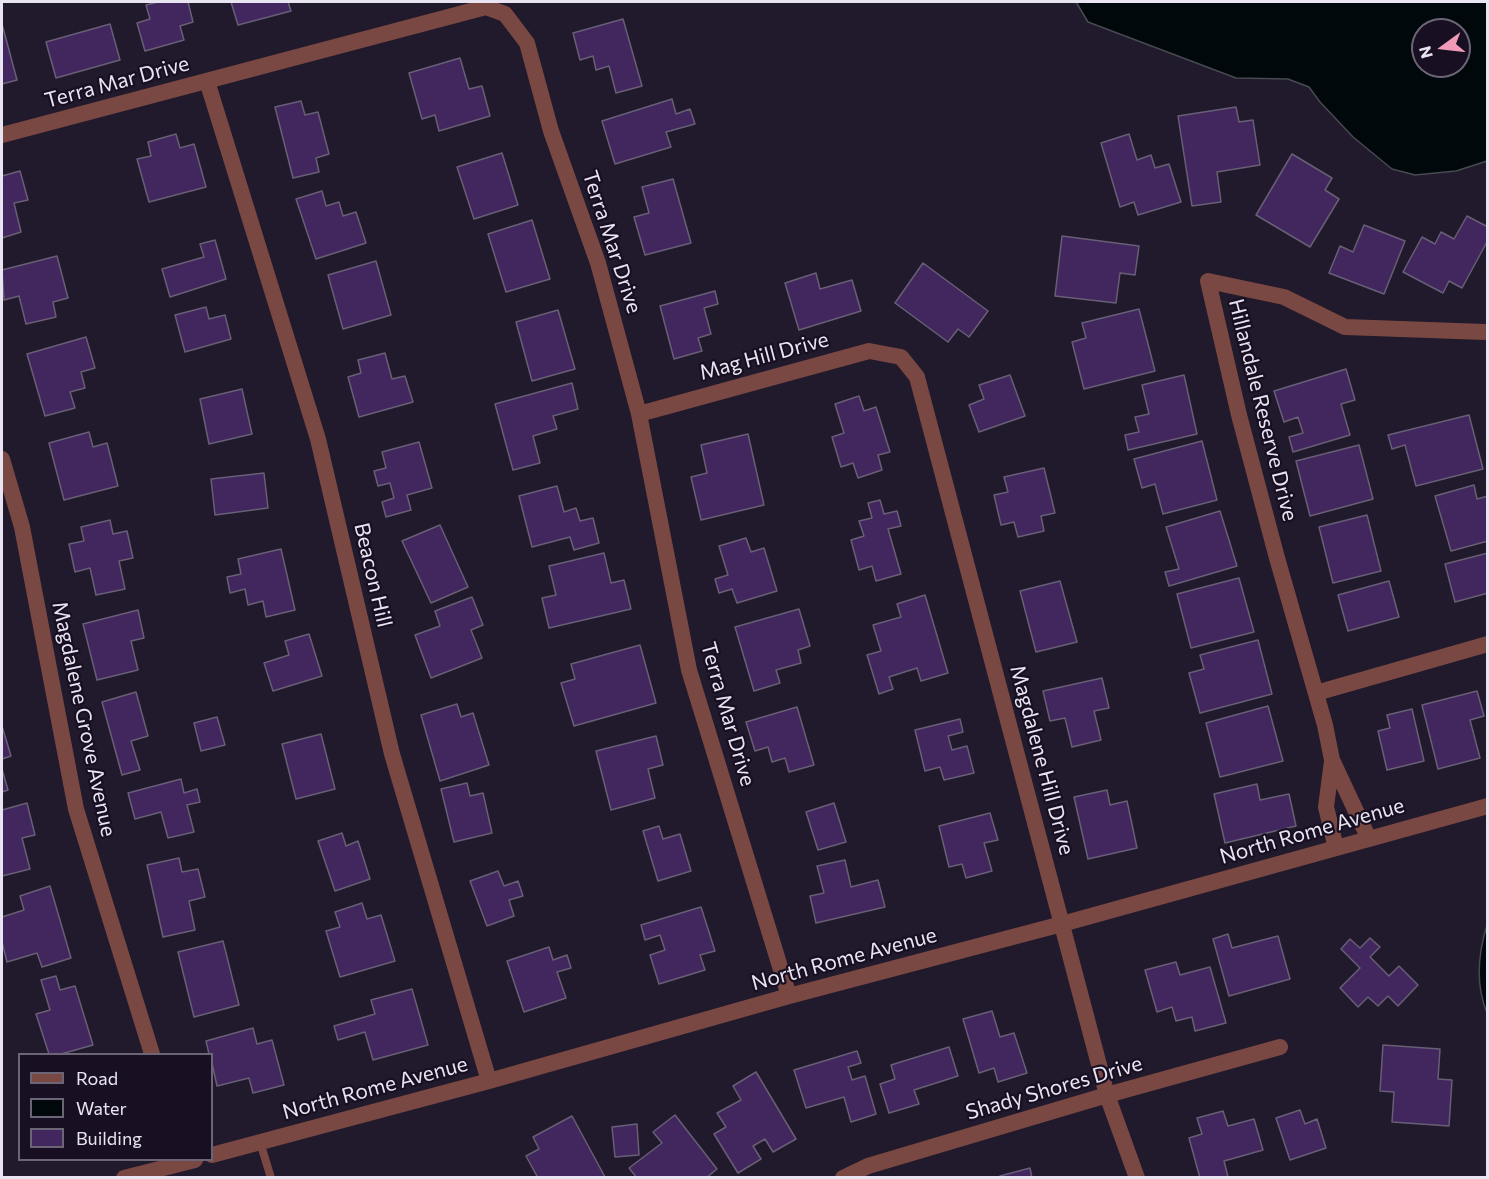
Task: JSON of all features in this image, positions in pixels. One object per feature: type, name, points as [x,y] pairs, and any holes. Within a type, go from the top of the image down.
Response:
[{"type":"street","name":"Terra Mar Drive","points":[[2,135],[486,7],[505,14],[528,43],[551,131],[598,263],[639,414],[689,669],[789,996]]},
{"type":"street","name":"Beacon Hill","points":[[207,81],[318,439],[392,754],[489,1081]]},
{"type":"street","name":"Hillandale Reserve Drive","points":[[1369,839],[1332,760],[1325,725],[1245,437],[1208,281],[1284,297],[1345,327],[1487,333]]},
{"type":"street","name":"Mag Hill Drive","points":[[639,414],[869,351],[902,357]]},
{"type":"street","name":"Magdalene Hill Drive","points":[[902,357],[917,377],[1107,1095],[1137,1178]]},
{"type":"street","name":"Magdalene Grove Avenue","points":[[2,459],[22,527],[76,809],[152,1053]]},
{"type":"street","points":[[1316,693],[1488,644]]},
{"type":"street","name":"Hillandale Reserve Drive","points":[[1332,760],[1326,807],[1336,848]]},
{"type":"street","name":"North Rome Avenue","points":[[213,1155],[1488,806]]},
{"type":"street","name":"Shady Shores Drive","points":[[843,1178],[868,1166],[1107,1095],[1280,1047]]},
{"type":"street","points":[[124,1178],[184,1161]]},
{"type":"lane","points":[[260,1142],[271,1178]]},
{"type":"water","points":[[1076,2],[1487,2],[1487,161],[1456,171],[1415,175],[1392,169],[1353,137],[1309,87],[1288,79],[1236,78],[1088,22]]},
{"type":"water","points":[[1487,925],[1487,1013],[1479,980],[1479,969]]},
{"type":"building","points":[[158,2],[188,2],[193,22],[180,26],[184,40],[145,51],[137,23],[150,19],[146,5]]},
{"type":"building","points":[[231,2],[288,2],[291,11],[238,25]]},
{"type":"building","points":[[623,19],[642,86],[616,93],[609,66],[596,70],[593,56],[580,60],[573,33]]},
{"type":"building","points":[[2,24],[17,80],[2,84]]},
{"type":"building","points":[[110,24],[120,60],[56,78],[46,42]]},
{"type":"building","points":[[460,58],[469,89],[482,86],[490,116],[439,131],[435,115],[422,119],[409,73]]},
{"type":"building","points":[[672,99],[676,114],[690,109],[695,124],[666,132],[671,147],[615,164],[602,121]]},
{"type":"building","points":[[301,101],[305,115],[318,112],[329,154],[316,158],[319,172],[293,178],[275,107]]},
{"type":"building","points":[[1236,107],[1239,122],[1253,120],[1260,165],[1217,172],[1221,202],[1192,206],[1178,116]]},
{"type":"building","points":[[176,134],[180,148],[194,144],[206,187],[149,202],[137,159],[151,156],[148,142]]},
{"type":"building","points":[[1129,134],[1137,160],[1151,155],[1155,168],[1169,164],[1181,202],[1138,215],[1134,202],[1120,207],[1101,143]]},
{"type":"building","points":[[502,153],[518,205],[474,219],[457,167]]},
{"type":"building","points":[[1292,154],[1332,178],[1325,190],[1339,199],[1310,247],[1256,215]]},
{"type":"building","points":[[20,171],[28,200],[14,203],[21,232],[2,238],[2,176]]},
{"type":"building","points":[[673,179],[691,243],[645,255],[634,217],[649,213],[642,187]]},
{"type":"building","points":[[322,191],[326,206],[339,202],[343,216],[356,212],[366,243],[316,259],[296,199]]},
{"type":"building","points":[[1467,216],[1488,227],[1488,240],[1462,288],[1449,281],[1443,293],[1403,272],[1422,237],[1435,244],[1441,232],[1454,239]]},
{"type":"building","points":[[532,220],[550,279],[506,292],[488,234]]},
{"type":"building","points":[[1364,225],[1405,241],[1384,294],[1329,273],[1340,246],[1353,252]]},
{"type":"building","points":[[1062,236],[1139,246],[1135,275],[1120,273],[1116,303],[1055,296]]},
{"type":"building","points":[[215,240],[226,279],[170,297],[162,269],[204,257],[200,244]]},
{"type":"building","points":[[57,256],[68,298],[53,302],[56,317],[26,324],[19,296],[4,300],[2,270]]},
{"type":"building","points":[[376,261],[391,315],[343,329],[328,275]]},
{"type":"building","points":[[923,263],[988,311],[969,337],[958,329],[948,342],[895,303]]},
{"type":"building","points":[[816,273],[820,289],[852,280],[861,311],[799,330],[785,283]]},
{"type":"building","points":[[715,291],[718,304],[704,308],[711,334],[698,338],[702,351],[674,359],[660,306]]},
{"type":"building","points":[[206,307],[209,319],[225,315],[231,339],[185,352],[175,315]]},
{"type":"building","points":[[1139,309],[1155,371],[1084,389],[1072,342],[1086,338],[1082,323]]},
{"type":"building","points":[[558,310],[575,369],[532,381],[516,322]]},
{"type":"building","points":[[86,337],[95,368],[81,372],[85,388],[70,392],[75,408],[45,416],[27,354]]},
{"type":"building","points":[[385,353],[392,379],[405,376],[413,402],[359,417],[348,377],[361,373],[358,360]]},
{"type":"building","points":[[1346,369],[1355,400],[1341,404],[1350,435],[1293,452],[1289,437],[1303,433],[1298,417],[1284,422],[1274,391]]},
{"type":"building","points":[[1010,375],[1025,416],[979,432],[969,405],[984,399],[979,385]]},
{"type":"building","points":[[1184,375],[1197,434],[1128,450],[1125,435],[1139,432],[1135,417],[1149,414],[1142,385]]},
{"type":"building","points":[[572,383],[578,409],[553,416],[557,429],[533,436],[540,463],[513,470],[495,404]]},
{"type":"building","points":[[242,389],[252,434],[209,444],[200,399]]},
{"type":"building","points":[[859,396],[864,411],[876,407],[890,452],[878,455],[882,470],[858,478],[853,463],[841,467],[832,437],[844,433],[835,404]]},
{"type":"building","points":[[1469,415],[1483,469],[1416,486],[1405,445],[1392,449],[1388,435]]},
{"type":"building","points":[[89,432],[93,447],[107,443],[118,486],[64,500],[49,443]]},
{"type":"building","points":[[748,434],[764,505],[701,520],[691,477],[707,473],[701,445]]},
{"type":"building","points":[[1202,441],[1217,500],[1163,514],[1155,484],[1142,488],[1134,459]]},
{"type":"building","points":[[419,442],[432,488],[407,495],[411,510],[386,517],[382,502],[394,498],[390,483],[378,486],[374,471],[386,468],[382,452]]},
{"type":"building","points":[[1359,445],[1373,499],[1310,516],[1296,461]]},
{"type":"building","points":[[1044,468],[1055,513],[1041,516],[1044,531],[1018,537],[1014,522],[1001,525],[994,495],[1008,492],[1004,477]]},
{"type":"building","points":[[264,473],[268,508],[215,515],[211,479]]},
{"type":"building","points":[[1474,485],[1477,499],[1488,496],[1488,541],[1451,551],[1435,496]]},
{"type":"building","points":[[557,486],[564,512],[576,508],[580,521],[593,518],[599,543],[574,550],[570,537],[532,547],[519,496]]},
{"type":"building","points":[[880,500],[884,514],[897,511],[901,526],[888,529],[901,574],[876,581],[872,566],[859,570],[851,540],[864,536],[859,521],[872,518],[868,503]]},
{"type":"building","points":[[1220,511],[1237,566],[1169,586],[1165,572],[1179,569],[1166,527]]},
{"type":"building","points":[[1367,515],[1381,571],[1333,583],[1319,527]]},
{"type":"building","points":[[110,520],[113,534],[127,531],[133,558],[119,561],[125,589],[96,595],[90,568],[75,572],[69,544],[84,541],[81,527]]},
{"type":"building","points":[[440,525],[468,587],[431,603],[402,541]]},
{"type":"building","points":[[746,538],[751,552],[764,548],[777,591],[737,603],[732,589],[719,593],[715,579],[728,575],[719,546]]},
{"type":"building","points":[[281,549],[295,610],[266,617],[263,601],[248,605],[245,589],[230,593],[227,577],[241,574],[238,559]]},
{"type":"building","points":[[604,553],[611,583],[624,580],[631,609],[549,628],[542,598],[556,595],[549,566]]},
{"type":"building","points":[[1488,553],[1488,593],[1455,602],[1445,564]]},
{"type":"building","points":[[1239,578],[1254,632],[1191,648],[1177,594]]},
{"type":"building","points":[[1060,581],[1077,642],[1036,652],[1020,591]]},
{"type":"building","points":[[1389,581],[1399,617],[1348,631],[1338,595]]},
{"type":"building","points":[[925,595],[948,673],[921,681],[917,668],[889,677],[893,689],[879,694],[867,655],[881,651],[873,625],[901,617],[897,604]]},
{"type":"building","points":[[472,597],[483,625],[471,630],[482,658],[431,678],[415,635],[440,626],[435,611]]},
{"type":"building","points":[[799,609],[810,646],[798,650],[801,663],[776,670],[780,683],[754,691],[735,627]]},
{"type":"building","points":[[138,610],[144,638],[131,641],[138,670],[97,680],[83,624]]},
{"type":"building","points":[[309,634],[322,676],[273,691],[264,663],[289,655],[285,641]]},
{"type":"building","points":[[1258,640],[1272,694],[1200,713],[1189,673],[1204,669],[1200,655]]},
{"type":"building","points":[[640,645],[656,703],[574,726],[561,683],[575,679],[571,664]]},
{"type":"building","points":[[1102,678],[1109,708],[1094,711],[1101,740],[1072,747],[1065,718],[1050,721],[1043,691]]},
{"type":"building","points":[[1477,691],[1484,716],[1470,720],[1480,758],[1438,769],[1422,705]]},
{"type":"building","points":[[136,692],[148,736],[131,741],[140,770],[122,775],[102,702]]},
{"type":"building","points":[[457,704],[461,717],[473,713],[489,765],[440,781],[421,715]]},
{"type":"building","points":[[1268,706],[1283,761],[1220,777],[1206,723]]},
{"type":"building","points":[[797,707],[814,765],[789,772],[785,758],[772,762],[768,747],[755,751],[746,722]]},
{"type":"building","points":[[1412,709],[1424,761],[1387,770],[1378,731],[1390,728],[1387,715]]},
{"type":"building","points":[[217,717],[225,745],[201,751],[194,723]]},
{"type":"building","points":[[960,719],[963,732],[948,736],[952,750],[967,746],[974,773],[944,780],[940,767],[925,771],[915,730]]},
{"type":"building","points":[[2,726],[11,756],[2,759]]},
{"type":"building","points":[[321,734],[335,789],[296,799],[282,744]]},
{"type":"building","points":[[656,736],[663,765],[648,769],[655,798],[611,810],[596,751]]},
{"type":"building","points":[[2,769],[8,790],[2,792]]},
{"type":"building","points":[[181,779],[184,793],[197,789],[200,802],[187,805],[194,832],[168,838],[161,812],[135,819],[128,793]]},
{"type":"building","points":[[467,783],[470,796],[483,793],[492,833],[454,842],[441,789]]},
{"type":"building","points":[[1257,784],[1260,800],[1289,794],[1296,826],[1225,843],[1214,794]]},
{"type":"building","points":[[1107,790],[1110,805],[1127,801],[1137,848],[1088,859],[1074,797]]},
{"type":"building","points":[[27,803],[35,835],[22,838],[30,869],[2,876],[2,810]]},
{"type":"building","points":[[834,803],[846,842],[818,850],[806,812]]},
{"type":"building","points":[[990,813],[998,840],[984,843],[992,871],[966,878],[962,864],[949,867],[939,826]]},
{"type":"building","points":[[659,826],[663,839],[680,834],[691,871],[658,881],[643,831]]},
{"type":"building","points":[[342,833],[346,846],[358,841],[370,879],[335,891],[318,841]]},
{"type":"building","points":[[179,858],[182,872],[198,869],[205,897],[189,901],[195,930],[163,937],[147,865]]},
{"type":"building","points":[[845,860],[851,887],[878,880],[885,907],[816,923],[810,896],[824,893],[817,866]]},
{"type":"building","points":[[498,871],[504,886],[518,881],[523,896],[509,900],[514,916],[487,926],[470,881]]},
{"type":"building","points":[[50,886],[71,958],[42,967],[37,953],[7,962],[2,942],[2,917],[24,910],[20,896]]},
{"type":"building","points":[[362,903],[367,919],[381,915],[395,961],[340,977],[326,931],[340,927],[335,912]]},
{"type":"building","points":[[701,907],[715,951],[700,955],[705,970],[659,984],[650,955],[665,950],[660,935],[645,940],[641,925]]},
{"type":"building","points":[[1228,934],[1232,948],[1278,936],[1290,979],[1229,996],[1213,939]]},
{"type":"building","points":[[1370,938],[1380,947],[1370,957],[1389,976],[1399,966],[1418,985],[1398,1006],[1388,996],[1378,1006],[1368,997],[1358,1007],[1340,988],[1360,968],[1341,949],[1350,939],[1360,948]]},
{"type":"building","points":[[223,941],[239,1005],[194,1017],[178,952]]},
{"type":"building","points":[[549,947],[553,960],[567,955],[571,968],[557,972],[566,998],[524,1012],[507,961]]},
{"type":"building","points":[[1176,962],[1180,975],[1210,967],[1226,1023],[1195,1031],[1192,1017],[1176,1021],[1172,1007],[1157,1012],[1145,970]]},
{"type":"building","points":[[56,976],[60,990],[75,986],[93,1045],[65,1053],[49,1053],[36,1014],[50,1010],[41,980]]},
{"type":"building","points":[[412,989],[428,1045],[373,1060],[365,1032],[338,1040],[334,1026],[375,1014],[371,1000]]},
{"type":"building","points":[[992,1011],[1000,1037],[1014,1033],[1027,1073],[998,1082],[994,1068],[979,1073],[963,1019]]},
{"type":"building","points":[[253,1028],[257,1044],[272,1040],[284,1085],[253,1093],[249,1078],[217,1086],[213,1053],[209,1053],[206,1041]]},
{"type":"building","points":[[1383,1045],[1440,1049],[1438,1079],[1452,1080],[1449,1126],[1392,1122],[1394,1092],[1380,1091]]},
{"type":"building","points":[[949,1047],[958,1076],[914,1090],[919,1104],[889,1113],[880,1084],[895,1079],[891,1065]]},
{"type":"building","points":[[857,1051],[861,1063],[848,1067],[852,1080],[865,1076],[876,1114],[851,1122],[844,1097],[806,1108],[794,1070]]},
{"type":"building","points":[[756,1072],[796,1139],[773,1152],[765,1139],[753,1146],[761,1159],[738,1173],[714,1134],[726,1127],[717,1113],[741,1100],[733,1086]]},
{"type":"building","points":[[1300,1110],[1305,1124],[1317,1119],[1326,1148],[1290,1160],[1276,1118]]},
{"type":"building","points":[[1223,1111],[1228,1126],[1254,1119],[1263,1150],[1224,1161],[1228,1177],[1200,1178],[1189,1138],[1202,1134],[1197,1118]]},
{"type":"building","points":[[675,1115],[717,1169],[706,1178],[637,1178],[629,1168],[662,1143],[653,1132]]},
{"type":"building","points":[[572,1116],[605,1177],[538,1178],[526,1156],[539,1149],[533,1137]]},
{"type":"building","points":[[637,1124],[639,1155],[615,1157],[612,1127]]},
{"type":"building","points":[[1030,1168],[1032,1178],[1000,1178],[1000,1176]]}]
